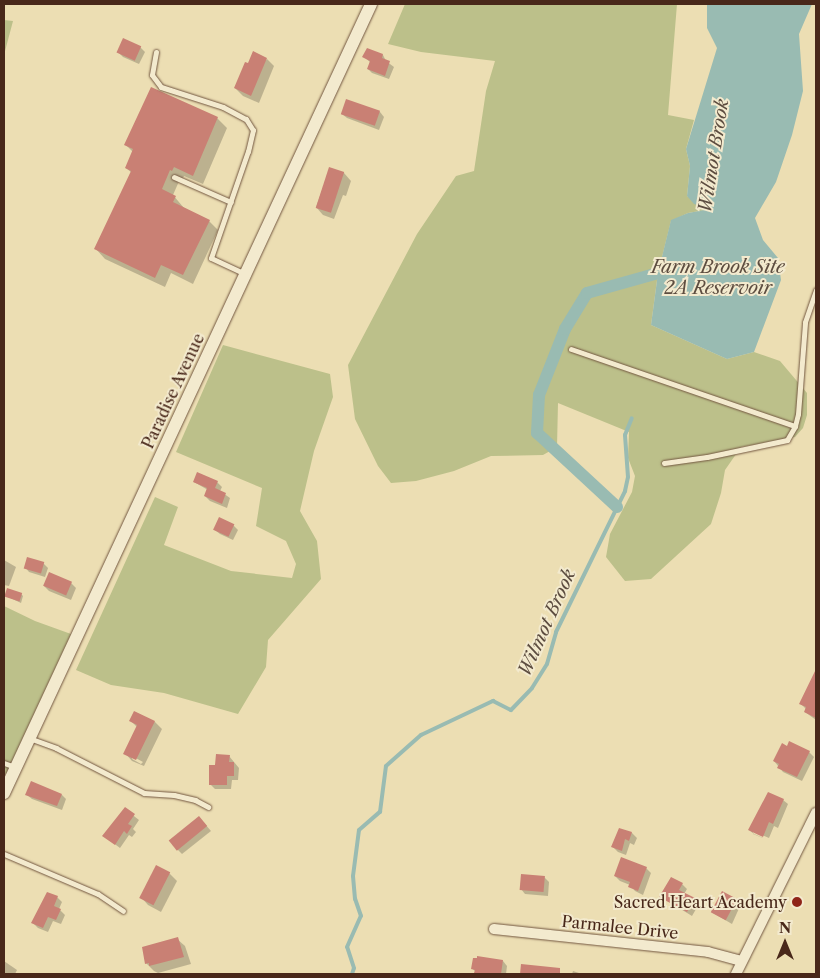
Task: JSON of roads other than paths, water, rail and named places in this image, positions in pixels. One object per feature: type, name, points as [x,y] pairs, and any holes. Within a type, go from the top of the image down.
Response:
[{"type":"street","name":"Paradise Avenue","points":[[4,792],[10,765],[29,738],[371,4]]},
{"type":"street","points":[[736,974],[816,813]]},
{"type":"street","name":"Parmalee Drive","points":[[494,929],[708,952],[742,961]]},
{"type":"lane","points":[[156,52],[152,75],[161,87],[223,107],[246,119],[253,130],[248,151],[212,258],[245,274]]},
{"type":"lane","points":[[174,177],[231,202]]},
{"type":"lane","points":[[664,463],[707,457],[787,440],[795,426],[805,322],[816,290]]},
{"type":"lane","points":[[571,349],[795,426]]},
{"type":"lane","points":[[29,738],[56,748],[144,793],[174,795],[195,800],[208,807]]},
{"type":"lane","points":[[4,854],[98,894],[123,911]]},
{"type":"water","name":"Farm Brook Site 2A Reservoir","points":[[707,4],[812,4],[799,34],[803,91],[792,135],[776,182],[755,218],[763,240],[778,258],[781,280],[754,352],[727,359],[651,325],[658,273],[671,220],[688,213],[710,209],[694,204],[687,196],[690,166],[686,149],[717,48],[707,28]]},
{"type":"waterway","points":[[617,507],[537,433],[539,395],[565,329],[587,293],[658,273],[675,275]]},
{"type":"waterway","name":"Wilmot Brook","points":[[352,974],[354,968],[347,947],[361,916],[355,899],[353,876],[359,830],[380,812],[386,766],[421,735],[493,701],[511,710],[532,688],[547,664],[556,632],[625,491],[628,477],[625,435],[632,418]]},
{"type":"place","name":"Sacred Heart Academy","points":[[797,902]]}]
